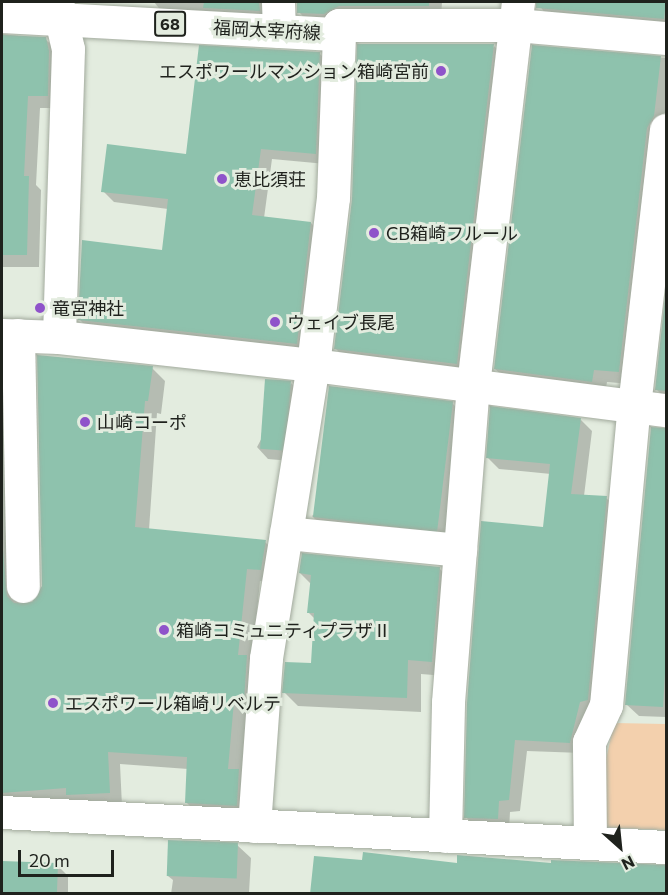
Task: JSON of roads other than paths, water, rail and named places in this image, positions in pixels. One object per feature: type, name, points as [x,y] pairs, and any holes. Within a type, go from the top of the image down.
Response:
[{"type":"street","name":"福岡太宰府線","points":[[2,16],[58,9],[279,16],[339,34],[339,25],[517,13],[666,38]]},
{"type":"street","points":[[58,9],[68,49],[59,337]]},
{"type":"street","points":[[445,836],[448,702],[473,385],[517,13]]},
{"type":"street","points":[[254,826],[266,658],[313,365],[333,198],[339,34]]},
{"type":"street","points":[[590,843],[589,742],[606,705],[634,406],[666,130]]},
{"type":"street","points":[[23,586],[10,335],[59,337],[313,365],[666,410]]},
{"type":"street","points":[[286,533],[460,550]]},
{"type":"street","points":[[2,812],[666,847]]},
{"type":"place","name":"エスポワールマンション箱崎宮前","points":[[441,71]]},
{"type":"place","name":"恵比須荘","points":[[222,179]]},
{"type":"place","name":"CB箱崎フルール","points":[[374,233]]},
{"type":"place","name":"竜宮神社","points":[[40,308]]},
{"type":"place","name":"ウェイブ長尾","points":[[275,322]]},
{"type":"place","name":"山崎コーポ","points":[[85,422]]},
{"type":"place","name":"箱崎コミュニティプラザⅡ","points":[[164,630]]},
{"type":"place","name":"エスポワール箱崎リベルテ","points":[[53,703]]}]
